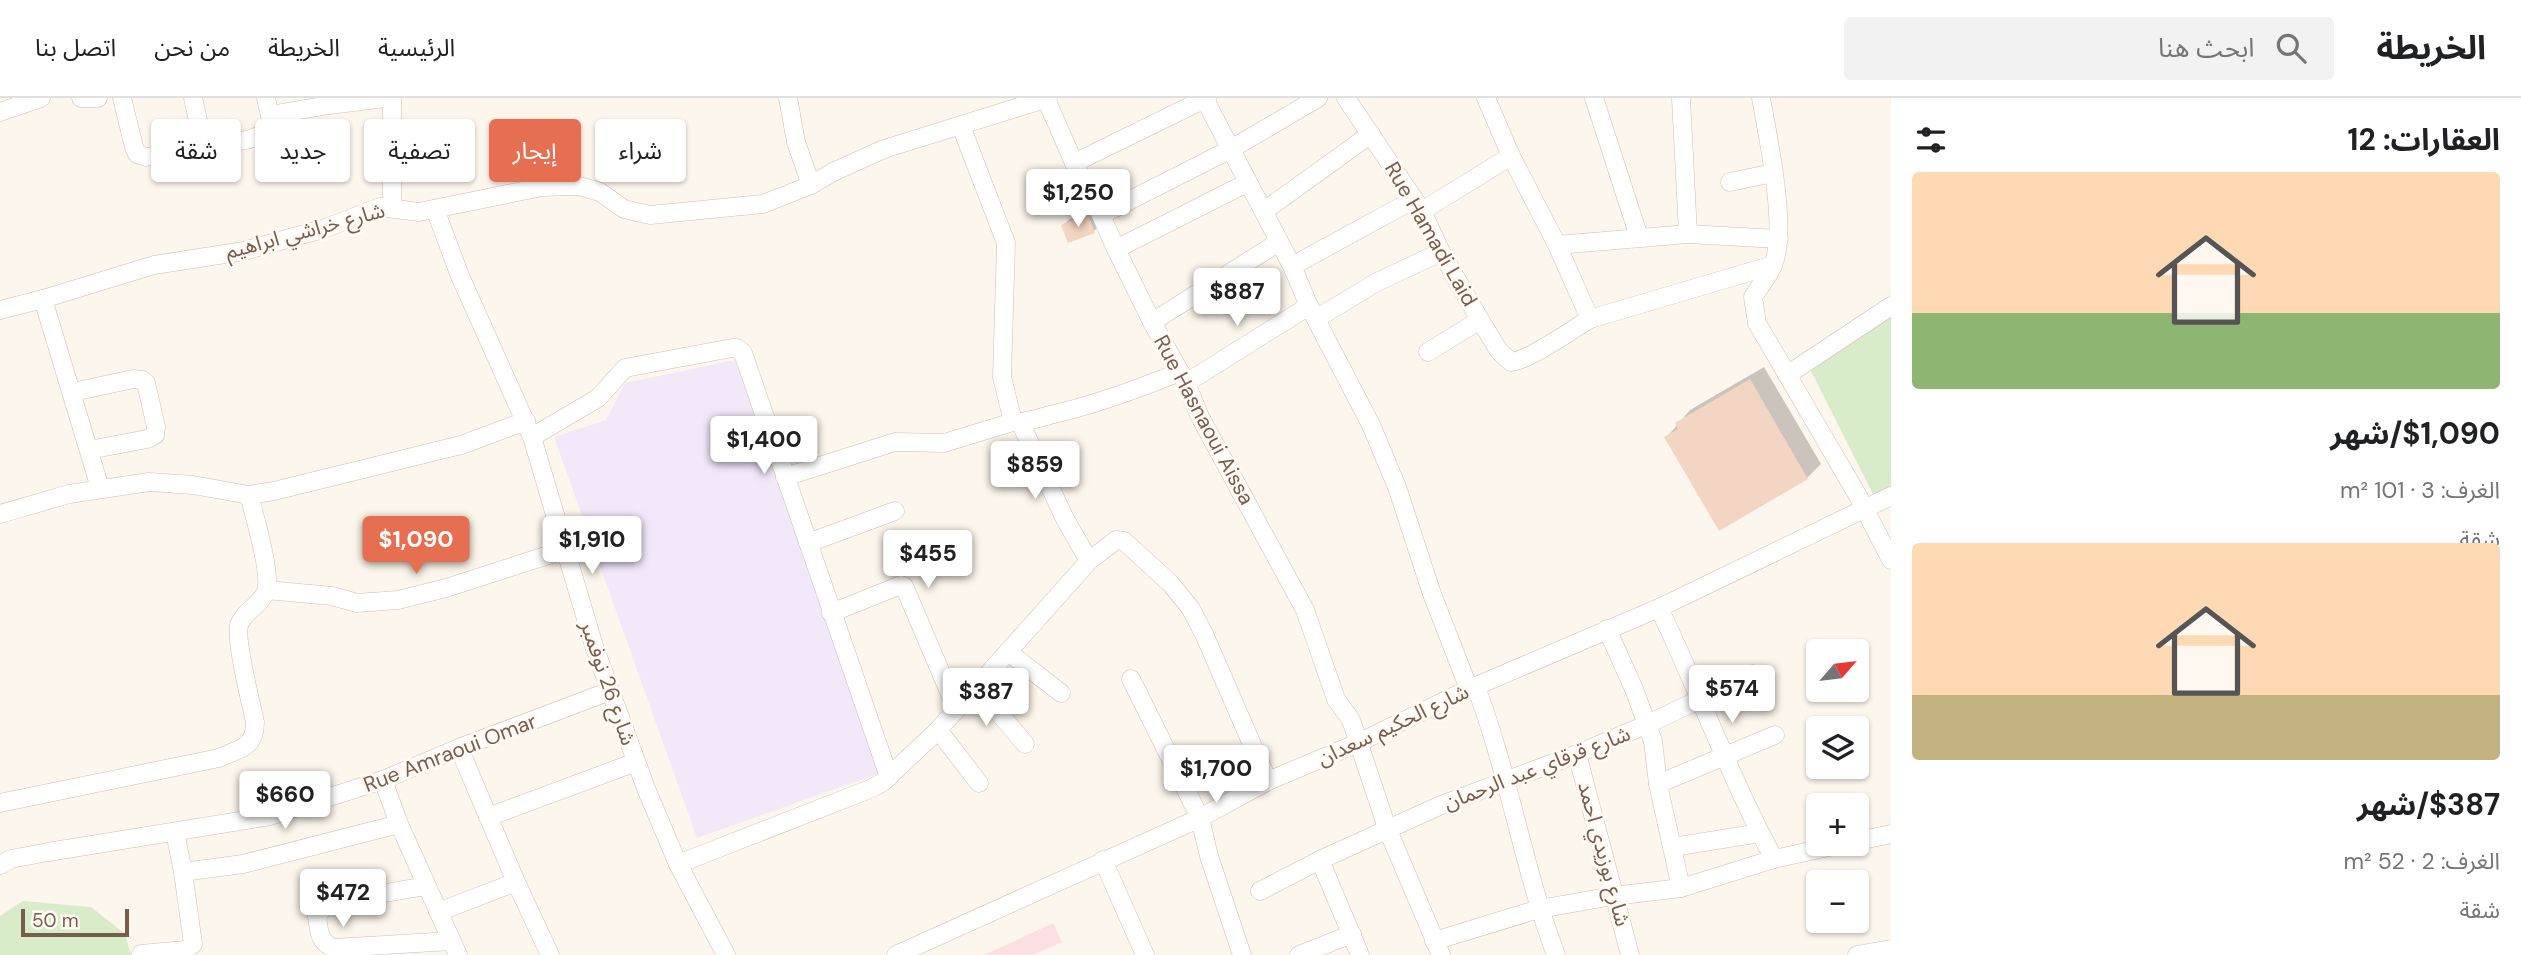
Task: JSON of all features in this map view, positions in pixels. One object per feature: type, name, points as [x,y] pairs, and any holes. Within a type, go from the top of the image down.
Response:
[{"type":"street","points":[[0,112],[41,98]]},
{"type":"street","points":[[81,98],[98,98]]},
{"type":"street","points":[[121,98],[134,147],[141,156],[151,154]]},
{"type":"street","points":[[193,98],[198,119]]},
{"type":"street","points":[[241,141],[261,135],[272,125],[268,107],[385,98]]},
{"type":"street","points":[[392,98],[392,207]]},
{"type":"street","points":[[788,98],[796,142],[811,185]]},
{"type":"street","name":"شارع خراشي ابراهيم","points":[[0,310],[154,265],[244,251],[327,228],[372,209],[392,207],[419,212],[542,187],[579,186],[600,192],[624,209],[639,214],[667,214],[763,204],[811,185],[884,149],[1047,98]]},
{"type":"street","name":"Rue Hasnaoui Aissa","points":[[1047,98],[1074,163],[1152,322],[1305,610],[1336,699],[1351,720],[1387,828],[1437,948]]},
{"type":"street","points":[[1074,163],[1205,98],[1371,425],[1432,594],[1473,688],[1505,781],[1539,909],[1556,955]]},
{"type":"street","points":[[1101,215],[1231,149],[1318,98]]},
{"type":"street","name":"Rue Hamadi Laid","points":[[1346,98],[1397,171],[1480,320],[1428,352]]},
{"type":"street","points":[[1594,98],[1639,237]]},
{"type":"street","points":[[1681,98],[1688,234]]},
{"type":"street","points":[[1761,98],[1773,173],[1779,239],[1773,265],[1753,297],[1758,323],[1891,560]]},
{"type":"street","points":[[1488,100],[1511,156],[1557,245],[1590,319]]},
{"type":"street","points":[[961,125],[1006,243],[1002,377],[1016,422],[1089,561]]},
{"type":"street","points":[[1264,211],[1371,134]]},
{"type":"street","points":[[1292,266],[1417,206],[1511,156]]},
{"type":"street","points":[[1730,182],[1773,173]]},
{"type":"street","points":[[1116,250],[1247,183]]},
{"type":"street","name":"شارع 26 نوفمبر","points":[[435,209],[460,276],[529,429],[564,550],[636,762],[678,864],[726,955]]},
{"type":"street","points":[[1557,245],[1688,234],[1779,239]]},
{"type":"street","points":[[1152,322],[1279,242]]},
{"type":"street","points":[[785,477],[895,442],[944,443],[1183,378],[1312,312],[1441,252]]},
{"type":"street","points":[[1480,320],[1499,351],[1511,362],[1517,362],[1590,319],[1773,265]]},
{"type":"street","points":[[43,299],[100,488]]},
{"type":"street","points":[[1787,375],[1891,306]]},
{"type":"street","points":[[0,514],[69,494],[149,482],[192,485],[248,495],[274,491],[529,429],[598,398],[625,369],[737,348],[743,353],[889,777]]},
{"type":"street","points":[[73,392],[133,379],[146,383],[156,427],[155,435],[147,439],[89,450]]},
{"type":"street","points":[[0,803],[219,758],[252,742],[255,722],[238,634],[243,618],[267,590],[268,580],[258,527],[248,495]]},
{"type":"street","name":"شارع الحكيم سعدان","points":[[896,955],[1200,818],[1268,781],[1358,743],[1473,688],[1659,608],[1891,496]]},
{"type":"street","points":[[808,543],[895,511]]},
{"type":"street","points":[[678,864],[870,789],[889,777],[938,730],[1089,561],[1116,540],[1124,541],[1171,584],[1191,609],[1268,781]]},
{"type":"street","points":[[267,590],[332,596],[357,603],[398,600],[446,588],[564,550]]},
{"type":"street","points":[[831,613],[904,586],[956,709]]},
{"type":"street","points":[[1659,608],[1724,758],[1774,859]]},
{"type":"street","points":[[1607,629],[1653,741],[1658,784],[1681,888]]},
{"type":"street","points":[[1008,652],[1061,693]]},
{"type":"street","name":"شارع قرقاي عبد الرحمان","points":[[1259,891],[1387,828],[1577,754],[1753,674]]},
{"type":"street","points":[[1131,679],[1200,818],[1209,856],[1242,955]]},
{"type":"street","points":[[977,687],[1025,744]]},
{"type":"street","name":"Rue Amraoui Omar","points":[[0,865],[11,859],[48,852],[270,816],[383,780],[458,748],[610,691]]},
{"type":"street","points":[[938,730],[979,783]]},
{"type":"street","points":[[1658,784],[1775,735]]},
{"type":"street","points":[[458,748],[551,955]]},
{"type":"street","name":"شارع بوزيدي احمد","points":[[1577,754],[1630,955]]},
{"type":"street","points":[[488,817],[636,762]]},
{"type":"street","points":[[383,780],[399,824],[454,948],[334,948],[326,946],[321,939],[317,916],[327,903],[426,886]]},
{"type":"street","points":[[183,872],[253,862],[399,824]]},
{"type":"street","points":[[141,954],[186,950],[192,946],[175,831]]},
{"type":"street","points":[[1673,848],[1760,832]]},
{"type":"street","points":[[1869,839],[1891,834]]},
{"type":"street","points":[[1437,948],[1539,909],[1681,888],[1806,852]]},
{"type":"street","points":[[1103,860],[1145,955]]},
{"type":"street","points":[[1320,860],[1360,955]]},
{"type":"street","points":[[438,912],[516,882]]},
{"type":"street","points":[[1299,955],[1352,934]]},
{"type":"street","points":[[1857,955],[1891,949]]},
{"type":"shaded area","points":[[740,359],[880,773],[697,838],[554,437],[606,420],[625,383]]},
{"type":"shaded area","points":[[1053,923],[1062,942],[1033,955],[984,955]]},
{"type":"green space","points":[[1891,314],[1891,488],[1874,496],[1810,369]]},
{"type":"green space","points":[[23,901],[91,907],[125,934],[131,955],[0,955],[0,916]]},
{"type":"building","points":[[1088,214],[1095,233],[1068,243],[1061,225]]},
{"type":"building","points":[[1750,379],[1808,479],[1719,531],[1664,437],[1678,429],[1675,423]]}]
